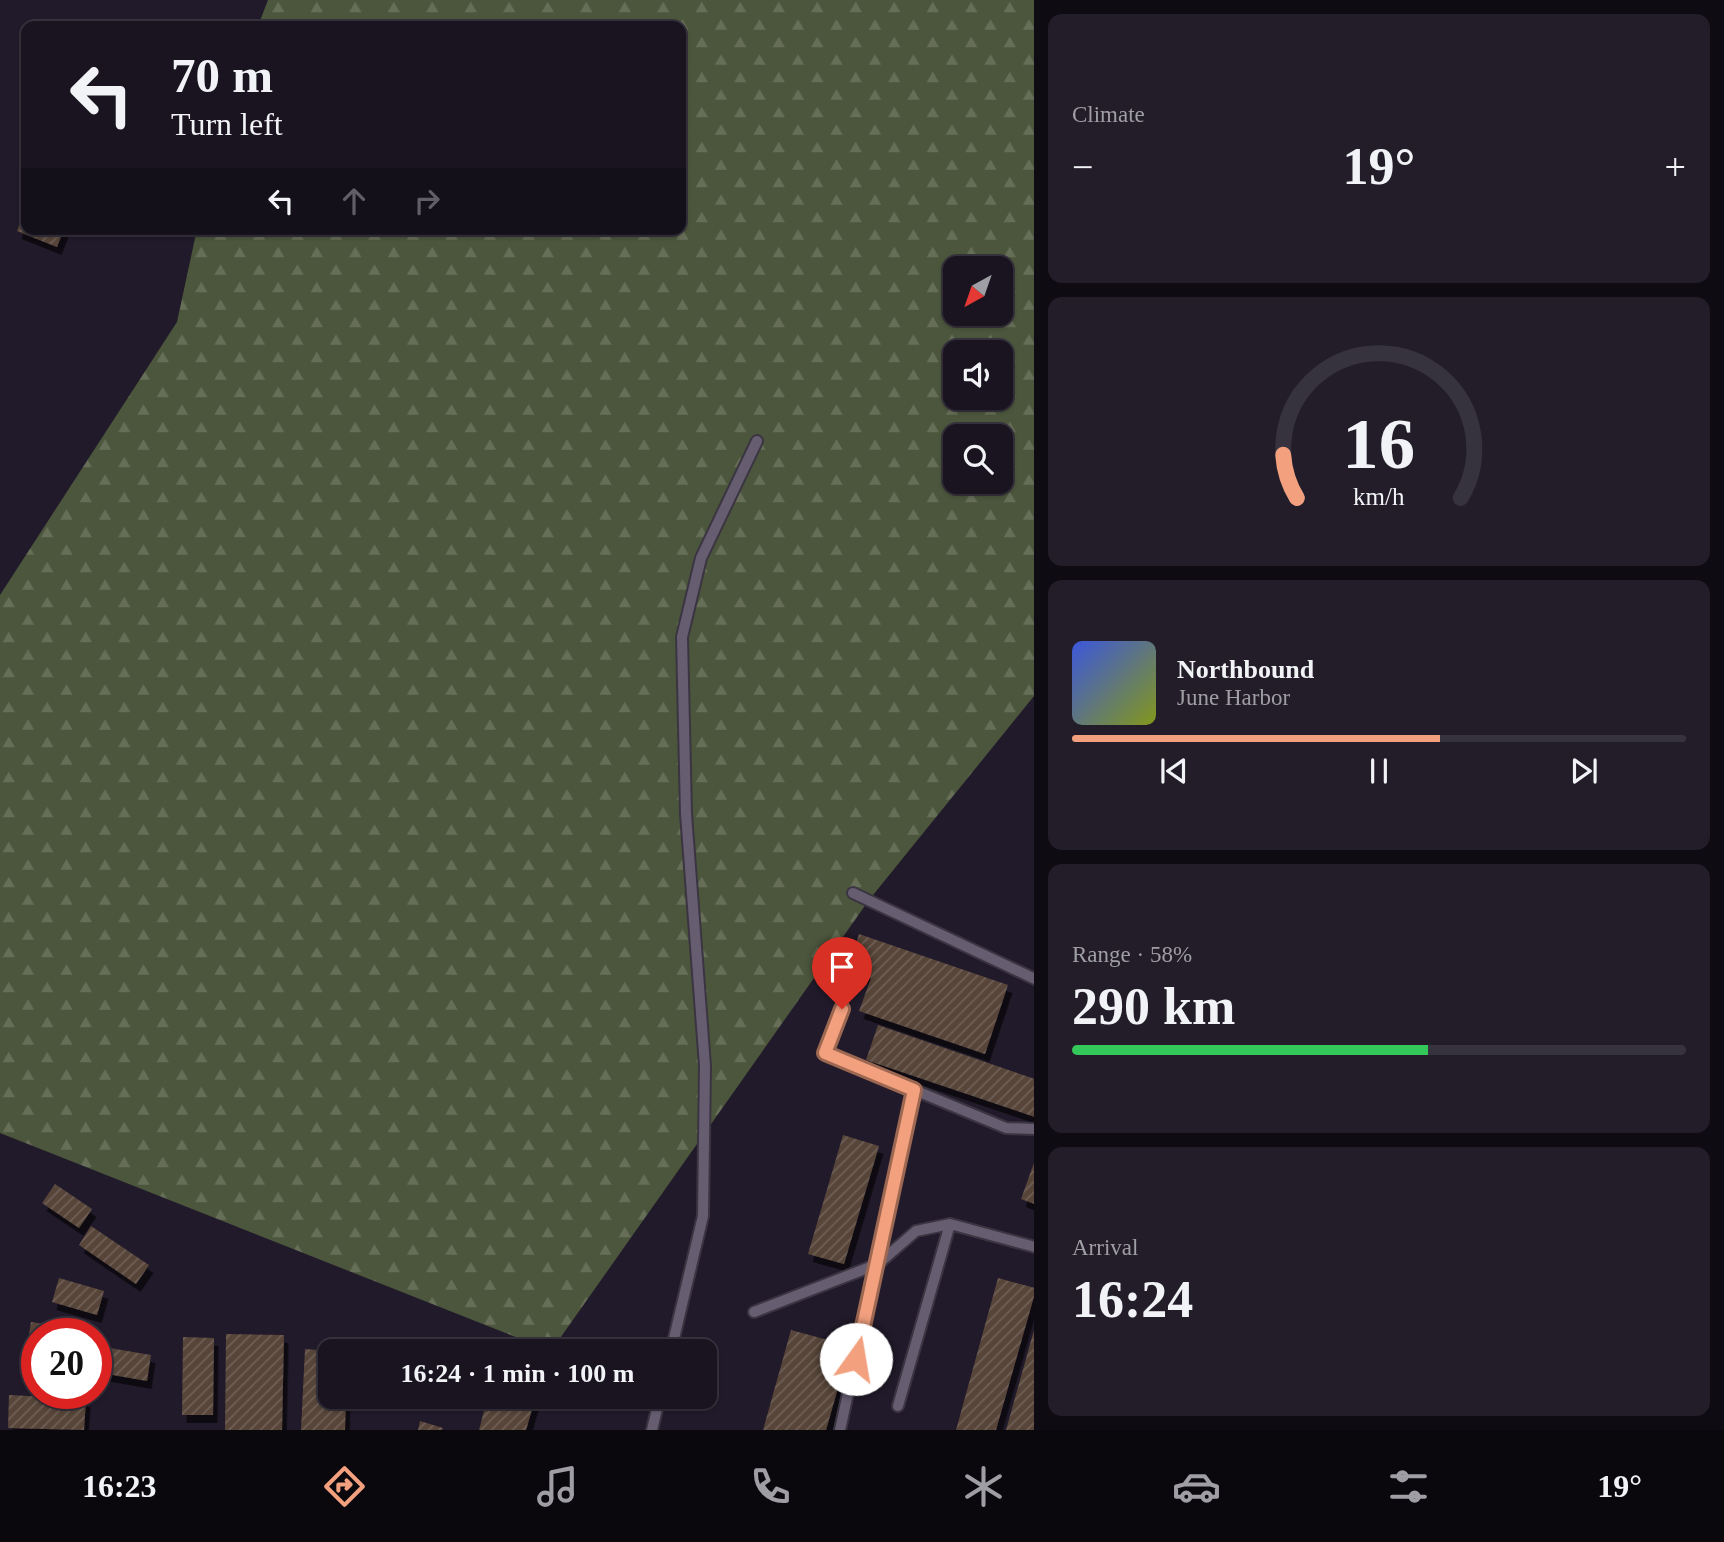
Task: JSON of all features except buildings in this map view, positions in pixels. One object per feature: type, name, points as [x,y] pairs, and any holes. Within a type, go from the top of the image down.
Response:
[{"type":"lane","points":[[674,1339],[704,1216],[705,1066],[686,814],[682,637],[701,558],[757,441]]},
{"type":"lane","points":[[853,892],[1034,979]]},
{"type":"lane","points":[[842,1009],[825,1053],[1006,1128],[1034,1129]]},
{"type":"lane","points":[[840,1430],[914,1090]]},
{"type":"lane","points":[[898,1406],[950,1224]]},
{"type":"lane","points":[[754,1312],[878,1264],[916,1231],[950,1224],[1034,1247]]},
{"type":"lane","points":[[652,1430],[657,1409]]},
{"type":"green space","points":[[268,0],[1034,0],[1034,696],[869,900],[559,1339],[521,1339],[0,1133],[0,595],[177,322],[196,235],[686,235],[686,21],[260,21]]},
{"type":"route","points":[[842,1009],[825,1053],[914,1090],[856,1359]]}]
